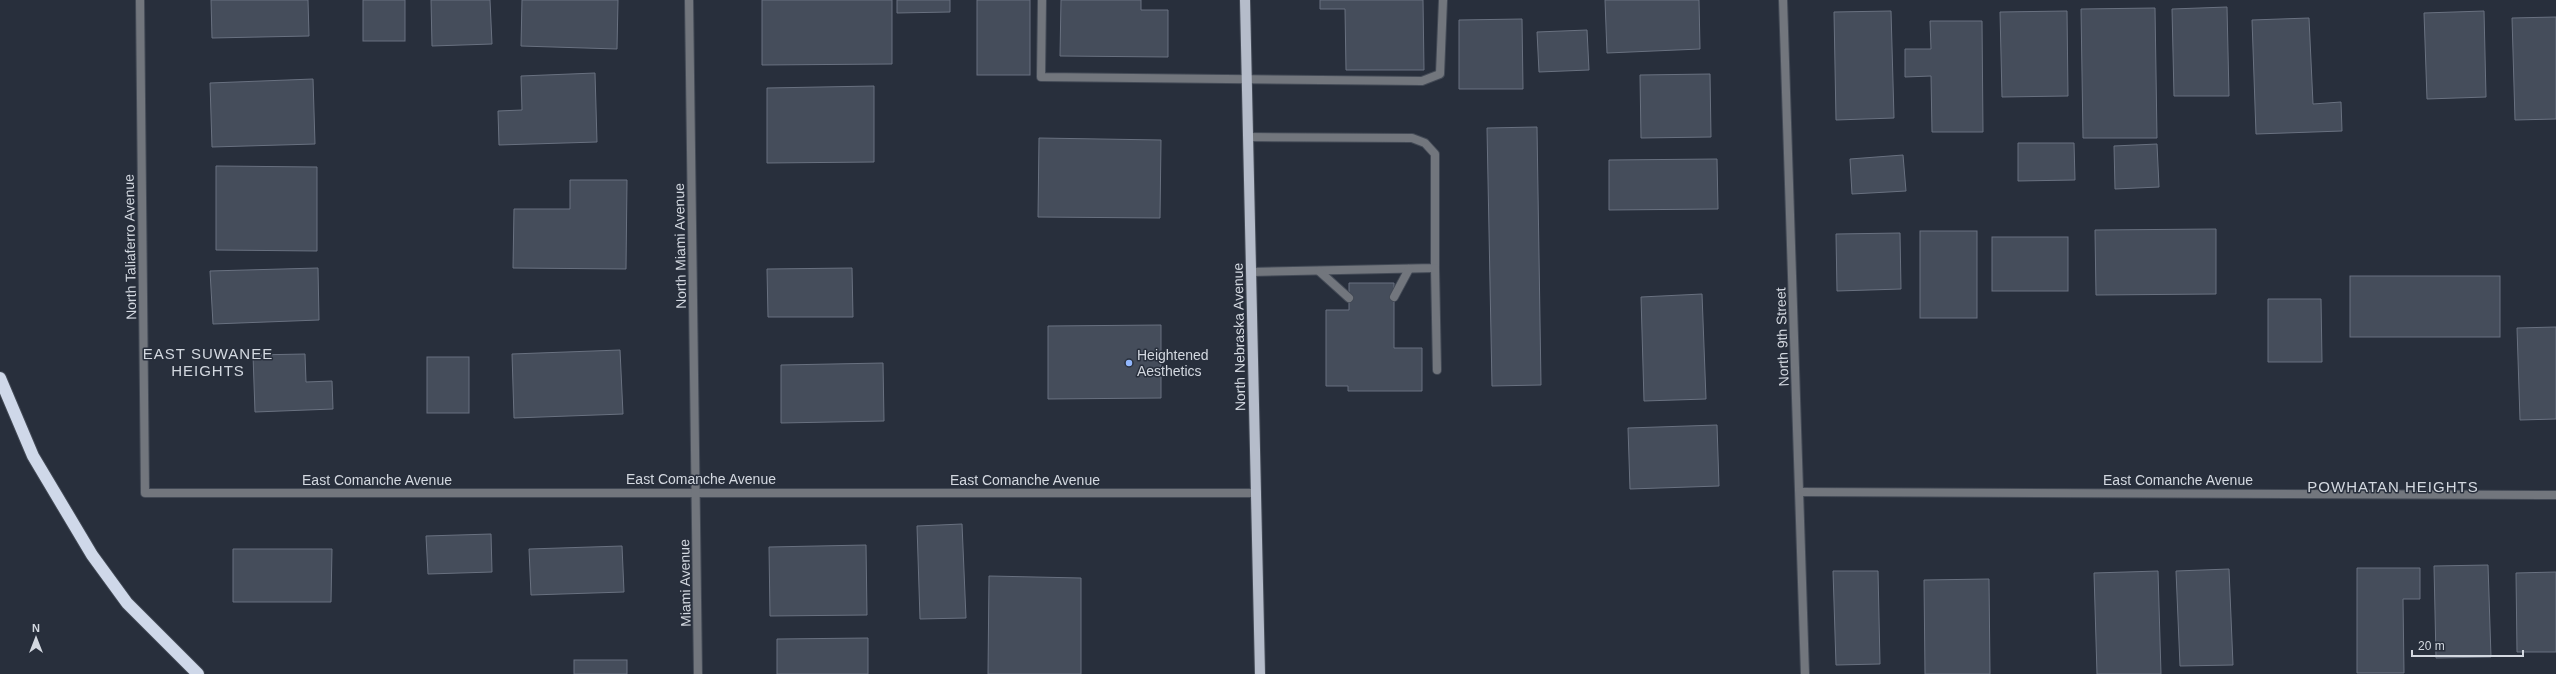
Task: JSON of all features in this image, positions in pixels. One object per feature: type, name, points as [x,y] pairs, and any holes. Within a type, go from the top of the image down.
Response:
[{"type":"highway","points":[[0,378],[33,456],[92,555],[127,603],[198,674]]},
{"type":"main road","name":"North Nebraska Avenue","points":[[1245,0],[1260,674]]},
{"type":"street","name":"North Taliaferro Avenue","points":[[140,0],[145,493]]},
{"type":"street","name":"North Miami Avenue","points":[[689,0],[697,492]]},
{"type":"street","points":[[1042,0],[1041,77],[1422,81],[1432,79],[1440,74],[1443,0]]},
{"type":"street","name":"North 9th Street","points":[[1783,0],[1805,674]]},
{"type":"street","points":[[1248,137],[1412,138],[1425,143],[1435,154],[1437,370]]},
{"type":"street","points":[[1251,272],[1435,268]]},
{"type":"street","points":[[1394,297],[1409,269]]},
{"type":"street","points":[[1318,271],[1349,298]]},
{"type":"street","name":"Miami Avenue","points":[[697,492],[698,674]]},
{"type":"street","name":"East Comanche Avenue","points":[[1800,492],[2556,495]]},
{"type":"street","name":"East Comanche Avenue","points":[[145,493],[1257,493]]},
{"type":"building","points":[[211,0],[308,0],[309,36],[212,38]]},
{"type":"building","points":[[363,0],[405,0],[405,41],[363,41]]},
{"type":"building","points":[[431,0],[490,0],[492,44],[432,46]]},
{"type":"building","points":[[522,0],[618,0],[617,49],[521,46]]},
{"type":"building","points":[[762,0],[892,0],[892,64],[762,65]]},
{"type":"building","points":[[897,0],[950,0],[950,12],[897,13]]},
{"type":"building","points":[[977,0],[1030,0],[1030,75],[977,75]]},
{"type":"building","points":[[1061,0],[1141,0],[1141,10],[1168,10],[1168,57],[1060,56]]},
{"type":"building","points":[[1320,0],[1423,0],[1424,70],[1346,70],[1345,9],[1320,9]]},
{"type":"building","points":[[1605,0],[1699,0],[1700,49],[1607,53]]},
{"type":"building","points":[[2227,7],[2229,96],[2174,96],[2172,9]]},
{"type":"building","points":[[2155,8],[2157,138],[2083,138],[2081,9]]},
{"type":"building","points":[[1891,11],[1894,118],[1836,120],[1834,12]]},
{"type":"building","points":[[2067,11],[2068,96],[2002,97],[2000,12]]},
{"type":"building","points":[[2484,11],[2486,97],[2427,99],[2424,13]]},
{"type":"building","points":[[2556,17],[2556,119],[2515,120],[2512,18]]},
{"type":"building","points":[[2309,18],[2313,104],[2341,102],[2342,131],[2256,134],[2252,20]]},
{"type":"building","points":[[1522,19],[1523,89],[1459,89],[1459,20]]},
{"type":"building","points":[[1930,21],[1982,21],[1983,132],[1932,132],[1931,76],[1905,77],[1905,49],[1931,49]]},
{"type":"building","points":[[1587,30],[1589,70],[1539,72],[1537,32]]},
{"type":"building","points":[[595,73],[597,142],[499,145],[498,111],[522,110],[521,76]]},
{"type":"building","points":[[1710,74],[1711,137],[1641,138],[1640,75]]},
{"type":"building","points":[[313,79],[315,144],[212,147],[210,83]]},
{"type":"building","points":[[874,86],[874,162],[767,163],[767,88]]},
{"type":"building","points":[[1537,127],[1541,385],[1492,386],[1487,128]]},
{"type":"building","points":[[1039,138],[1161,140],[1160,218],[1038,217]]},
{"type":"building","points":[[2018,143],[2074,143],[2075,180],[2018,181]]},
{"type":"building","points":[[2157,144],[2159,187],[2115,189],[2114,146]]},
{"type":"building","points":[[1903,155],[1906,191],[1852,194],[1850,159]]},
{"type":"building","points":[[1717,159],[1718,209],[1609,210],[1609,160]]},
{"type":"building","points":[[216,166],[317,167],[317,251],[216,250]]},
{"type":"building","points":[[570,180],[627,180],[626,269],[513,268],[514,209],[570,209]]},
{"type":"building","points":[[2216,229],[2216,294],[2096,295],[2095,230]]},
{"type":"building","points":[[1920,231],[1977,231],[1977,318],[1920,318]]},
{"type":"building","points":[[1900,233],[1901,289],[1837,291],[1836,234]]},
{"type":"building","points":[[1992,237],[2068,237],[2068,291],[1992,291]]},
{"type":"building","points":[[318,268],[319,320],[213,324],[210,271]]},
{"type":"building","points":[[852,268],[853,317],[768,317],[767,269]]},
{"type":"building","points":[[2350,276],[2500,276],[2500,337],[2350,337]]},
{"type":"building","points":[[1349,283],[1394,283],[1394,348],[1422,348],[1422,391],[1348,391],[1348,386],[1326,386],[1326,310],[1349,310]]},
{"type":"building","points":[[1702,294],[1706,399],[1644,401],[1641,297]]},
{"type":"building","points":[[2268,299],[2321,299],[2322,362],[2268,362]]},
{"type":"building","points":[[1161,325],[1161,398],[1048,399],[1048,326]]},
{"type":"building","points":[[2556,327],[2556,419],[2520,420],[2517,328]]},
{"type":"building","points":[[620,350],[623,414],[514,418],[512,354]]},
{"type":"building","points":[[305,354],[306,382],[332,381],[333,409],[255,412],[253,355]]},
{"type":"building","points":[[427,357],[469,357],[469,413],[427,413]]},
{"type":"building","points":[[883,363],[884,421],[781,423],[781,365]]},
{"type":"building","points":[[1717,425],[1719,486],[1630,489],[1628,428]]},
{"type":"building","points":[[962,524],[966,618],[920,619],[917,526]]},
{"type":"building","points":[[491,534],[492,572],[428,574],[426,536]]},
{"type":"building","points":[[866,545],[867,615],[770,616],[769,547]]},
{"type":"building","points":[[622,546],[624,592],[531,595],[529,549]]},
{"type":"building","points":[[233,549],[332,549],[331,602],[233,602]]},
{"type":"building","points":[[2488,565],[2491,657],[2436,658],[2434,566]]},
{"type":"building","points":[[2357,568],[2420,568],[2420,599],[2403,599],[2404,673],[2357,673]]},
{"type":"building","points":[[2229,569],[2233,665],[2180,666],[2176,571]]},
{"type":"building","points":[[1833,571],[1878,571],[1880,664],[1836,665]]},
{"type":"building","points":[[2158,571],[2161,674],[2097,674],[2094,573]]},
{"type":"building","points":[[2556,572],[2556,652],[2517,652],[2516,573]]},
{"type":"building","points":[[989,576],[1081,578],[1081,674],[988,674]]},
{"type":"building","points":[[1989,579],[1990,674],[1925,674],[1924,580]]},
{"type":"building","points":[[868,638],[868,674],[777,674],[777,639]]},
{"type":"building","points":[[574,660],[627,660],[627,674],[574,674]]},
{"type":"place","name":"Heightened Aesthetics","points":[[1129,363]]},
{"type":"district","name":"EAST SUWANEE HEIGHTS","points":[[208,362]]},
{"type":"district","name":"POWHATAN HEIGHTS","points":[[2393,487]]}]
